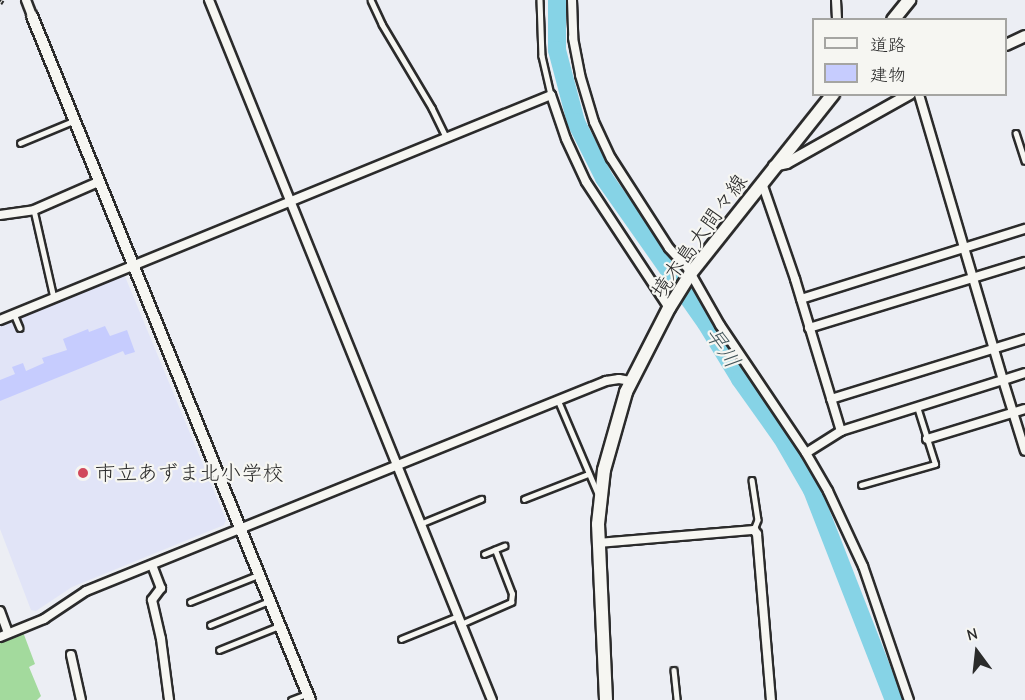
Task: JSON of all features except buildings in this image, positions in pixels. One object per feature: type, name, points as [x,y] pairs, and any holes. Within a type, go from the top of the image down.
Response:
[{"type":"main road","points":[[895,18],[909,0]]},
{"type":"main road","name":"境木島大間々線","points":[[606,700],[598,543],[600,495],[610,442],[630,381],[670,306],[689,277],[774,166],[831,96]]},
{"type":"street","points":[[26,0],[73,121],[309,697]]},
{"type":"street","points":[[209,0],[492,700]]},
{"type":"street","points":[[572,0],[573,38],[580,75],[602,141],[622,176],[806,453],[863,566],[909,700]]},
{"type":"street","points":[[836,0],[837,18]]},
{"type":"street","points":[[1007,44],[1025,36]]},
{"type":"street","points":[[0,320],[551,95],[566,139],[586,182],[670,306]]},
{"type":"street","points":[[774,166],[787,163],[906,96]]},
{"type":"street","points":[[920,96],[1025,451]]},
{"type":"street","points":[[0,215],[34,210],[98,182]]},
{"type":"street","points":[[762,183],[801,299],[841,431]]},
{"type":"street","points":[[801,299],[1025,229]]},
{"type":"street","points":[[809,328],[1025,262]]},
{"type":"street","points":[[831,399],[1025,339]]},
{"type":"street","points":[[806,453],[841,431],[1025,373]]},
{"type":"street","points":[[0,612],[4,635],[44,619],[86,591],[606,381],[619,379],[630,381]]},
{"type":"street","points":[[927,439],[1025,409]]},
{"type":"street","points":[[598,543],[754,530],[757,534],[771,700]]},
{"type":"street","points":[[152,565],[161,588],[152,600],[161,639],[169,700]]},
{"type":"street","points":[[71,655],[81,700]]},
{"type":"lane","points":[[371,0],[382,24],[432,108],[446,137]]},
{"type":"lane","points":[[540,0],[542,56],[551,95]]},
{"type":"lane","points":[[20,143],[73,121]]},
{"type":"lane","points":[[1016,133],[1025,161]]},
{"type":"lane","points":[[34,210],[54,298]]},
{"type":"lane","points":[[14,314],[20,328]]},
{"type":"lane","points":[[558,400],[594,489],[600,495]]},
{"type":"lane","points":[[861,485],[935,464],[917,407]]},
{"type":"lane","points":[[524,499],[588,474]]},
{"type":"lane","points":[[752,480],[758,520],[754,530]]},
{"type":"lane","points":[[420,524],[481,500]]},
{"type":"lane","points":[[484,554],[504,546]]},
{"type":"lane","points":[[401,639],[511,602],[512,594],[495,550]]},
{"type":"lane","points":[[190,602],[258,574]]},
{"type":"lane","points":[[210,625],[269,601]]},
{"type":"lane","points":[[219,650],[279,626]]},
{"type":"lane","points":[[674,670],[677,700]]},
{"type":"lane","points":[[291,700],[309,697]]},
{"type":"shaded area","points":[[124,274],[226,520],[224,525],[72,587],[36,611],[31,610],[0,529],[0,324]]},
{"type":"green space","points":[[23,632],[35,664],[29,667],[41,696],[37,700],[0,700],[0,642]]},
{"type":"waterway","name":"早川","points":[[557,0],[557,50],[576,122],[604,178],[706,323],[740,379],[782,438],[812,490],[894,700]]},
{"type":"place","name":"市立あずま北小学校","points":[[83,473]]}]
